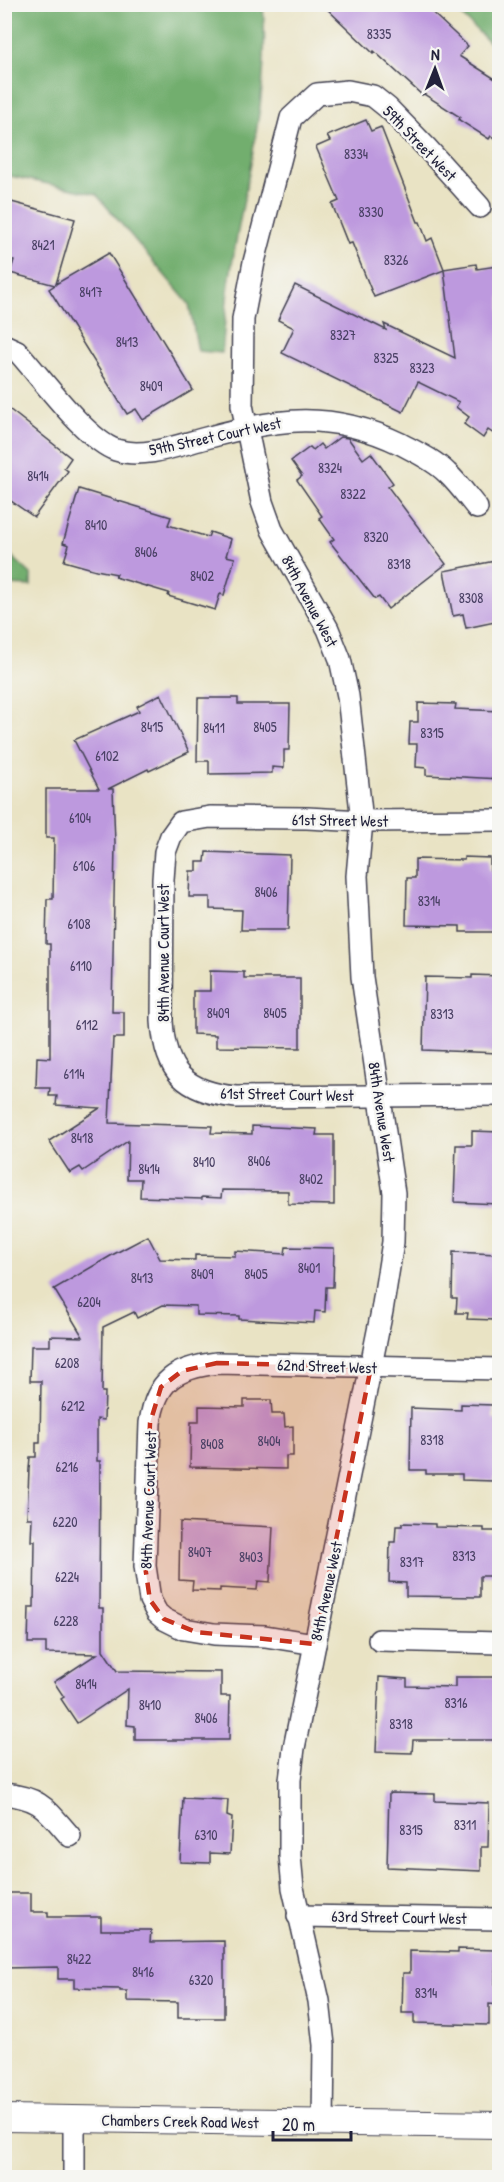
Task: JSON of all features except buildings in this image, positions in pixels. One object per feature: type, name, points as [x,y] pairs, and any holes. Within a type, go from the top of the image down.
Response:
[{"type":"street","name":"59th Street West","points":[[291,118],[317,94],[348,91],[373,96],[426,147],[480,207]]},
{"type":"street","name":"84th Avenue West","points":[[291,118],[254,262],[243,319],[242,405],[262,502],[272,530],[328,629],[340,659],[348,696],[362,822],[357,876],[362,977],[391,1164],[394,1222],[388,1275],[371,1367],[294,1748],[290,1780],[290,1856],[298,1916],[319,2001],[324,2045],[323,2123]]},
{"type":"street","name":"59th Street Court West","points":[[4,345],[17,351],[99,442],[118,451],[152,451],[246,427],[287,420],[328,421],[383,435],[419,453],[446,472],[477,508]]},
{"type":"street","name":"61st Street West","points":[[181,822],[210,817],[307,818],[362,822],[500,820]]},
{"type":"street","name":"84th Avenue Court West","points":[[181,822],[171,836],[165,852],[162,1021],[163,1043],[169,1061],[175,1070],[187,1079]]},
{"type":"street","name":"61st Street Court West","points":[[187,1079],[206,1091],[236,1097],[500,1095]]},
{"type":"street","name":"62nd Street West","points":[[161,1386],[182,1371],[217,1363],[500,1369]]},
{"type":"street","name":"84th Avenue Court West","points":[[161,1386],[154,1400],[150,1423],[145,1545],[150,1600],[157,1613],[184,1629],[214,1634],[265,1636],[315,1644]]},
{"type":"street","points":[[379,1640],[500,1643]]},
{"type":"street","points":[[4,1794],[26,1796],[42,1804],[70,1836]]},
{"type":"street","name":"63rd Street Court West","points":[[298,1916],[500,1919]]},
{"type":"street","name":"Chambers Creek Road West","points":[[4,2118],[500,2125]]},
{"type":"street","points":[[74,2120],[74,2178]]},
{"type":"highlighted area","points":[[217,1363],[371,1367],[315,1644],[196,1632],[164,1619],[150,1600],[145,1566],[150,1423],[161,1387],[182,1371]]},
{"type":"green space","points":[[14,4],[263,5],[264,39],[260,105],[229,281],[222,353],[198,351],[189,304],[96,194],[5,175],[4,31]]},
{"type":"green space","points":[[451,5],[499,5],[499,52],[496,49]]},
{"type":"green space","points":[[4,549],[31,574],[31,586],[5,585]]}]
